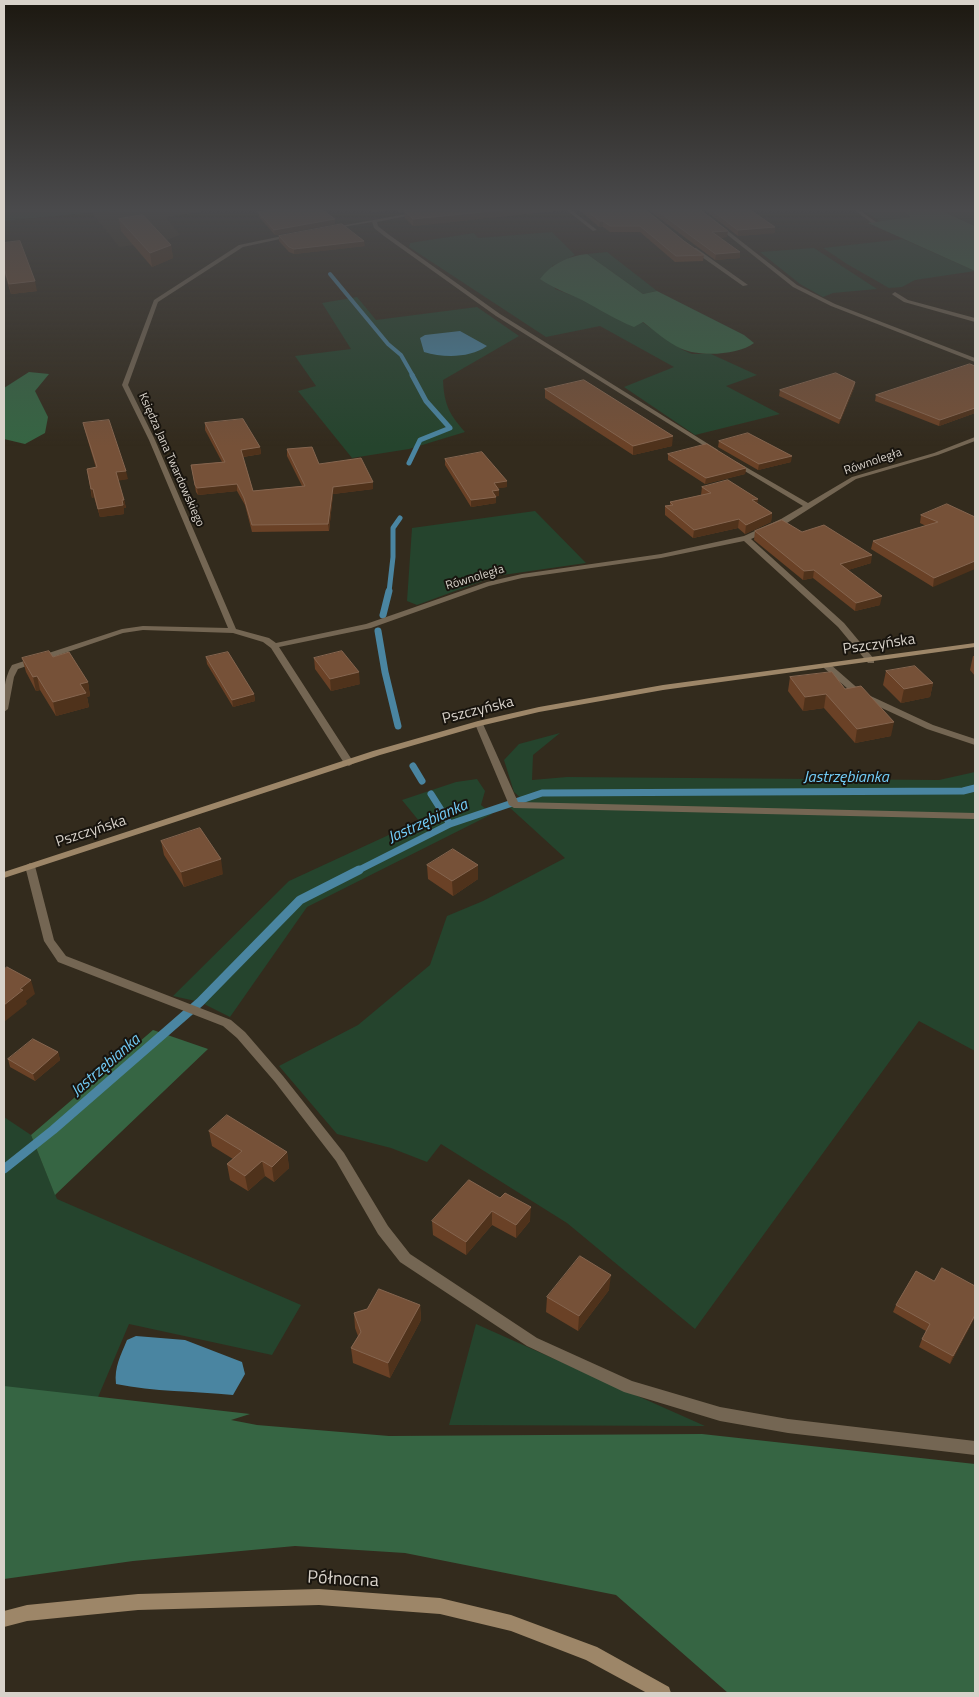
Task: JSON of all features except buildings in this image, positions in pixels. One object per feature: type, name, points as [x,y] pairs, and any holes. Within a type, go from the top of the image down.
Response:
[{"type":"street","name":"Księdza Jana Twardowskiego","points":[[175,288],[156,301],[125,385],[152,440],[233,631]]},
{"type":"street","points":[[460,288],[498,315],[670,423],[807,505]]},
{"type":"street","points":[[799,288],[833,305],[975,360]]},
{"type":"street","points":[[894,294],[906,301],[975,320]]},
{"type":"street","name":"Równoległa","points":[[274,646],[368,626],[487,584],[532,575],[643,559],[746,538],[784,521],[807,505],[854,478],[936,454],[975,439]]},
{"type":"street","points":[[746,538],[841,625],[871,661]]},
{"type":"street","points":[[4,709],[10,677],[15,667],[37,659],[122,631],[143,628],[233,631],[266,640],[274,646],[348,762]]},
{"type":"street","name":"Pszczyńska","points":[[4,875],[348,762],[479,724],[573,703],[663,688],[871,661],[975,645]]},
{"type":"street","points":[[827,666],[859,694],[930,727],[975,742]]},
{"type":"street","points":[[479,724],[514,805],[975,816]]},
{"type":"street","points":[[30,866],[49,941],[62,959],[227,1023],[241,1035],[279,1079],[340,1157],[383,1230],[405,1258],[532,1342],[629,1388],[720,1414],[788,1426],[975,1448]]},
{"type":"street","name":"Północna","points":[[4,1620],[27,1613],[138,1602],[222,1599],[319,1597],[440,1606],[511,1623],[591,1653],[663,1693]]},
{"type":"green space","points":[[472,288],[555,288],[642,322],[683,350],[692,354],[711,354],[757,375],[726,386],[780,414],[695,435],[624,387],[674,367],[600,326],[546,337]]},
{"type":"green space","points":[[555,288],[635,288],[643,294],[657,291],[744,335],[754,343],[739,350],[719,354],[690,352],[672,344],[643,322],[634,327]]},
{"type":"green space","points":[[635,288],[653,288],[657,291],[643,294]]},
{"type":"green space","points":[[807,288],[877,289],[833,293],[823,297]]},
{"type":"green space","points":[[357,297],[376,320],[477,307],[519,336],[443,380],[448,408],[465,432],[409,449],[352,458],[298,391],[316,386],[295,356],[351,349],[322,303]]},
{"type":"green space","points":[[29,372],[49,374],[35,391],[48,417],[45,433],[25,444],[4,439],[4,388]]},
{"type":"green space","points":[[535,511],[586,563],[496,576],[417,605],[407,601],[412,528]]},
{"type":"green space","points":[[560,733],[533,755],[532,780],[567,777],[939,780],[975,772],[975,1051],[919,1021],[695,1329],[567,1223],[441,1144],[427,1162],[391,1148],[337,1134],[279,1066],[358,1025],[430,965],[447,916],[483,901],[565,858],[508,806],[522,799],[514,792],[504,760],[519,744]]},
{"type":"green space","points":[[477,779],[485,791],[481,805],[492,814],[307,907],[230,1017],[200,1002],[173,996],[289,881],[419,821],[402,800],[456,782]]},
{"type":"green space","points":[[153,1030],[208,1049],[55,1195],[31,1135]]},
{"type":"green space","points":[[4,1117],[31,1135],[57,1199],[301,1305],[272,1355],[129,1324],[93,1409],[4,1392]]},
{"type":"green space","points":[[476,1324],[705,1426],[449,1425]]},
{"type":"green space","points":[[4,1386],[250,1414],[231,1420],[257,1425],[389,1436],[702,1434],[975,1464],[975,1693],[728,1693],[616,1595],[405,1553],[295,1546],[133,1561],[4,1579]]},
{"type":"water","points":[[460,331],[487,346],[473,353],[457,356],[424,352],[420,338],[425,335]]},
{"type":"water","points":[[136,1336],[185,1340],[242,1362],[245,1374],[233,1395],[159,1390],[116,1384],[117,1367],[122,1351],[127,1340]]},
{"type":"waterway","points":[[342,288],[388,344],[401,355],[413,376]]},
{"type":"waterway","points":[[409,463],[420,440],[450,428],[426,401],[412,375]]},
{"type":"waterway","points":[[389,592],[393,557],[393,528],[400,518]]},
{"type":"waterway","points":[[383,615],[389,591]]},
{"type":"waterway","points":[[378,631],[385,672],[398,726]]},
{"type":"waterway","points":[[413,766],[422,781]]},
{"type":"waterway","name":"Jastrzębianka","points":[[450,824],[542,793],[963,791],[975,788]]},
{"type":"waterway","points":[[431,794],[450,824]]},
{"type":"waterway","name":"Jastrzębianka","points":[[357,871],[450,824]]},
{"type":"waterway","name":"Jastrzębianka","points":[[4,1169],[53,1130],[200,1002],[300,900],[359,870]]}]
